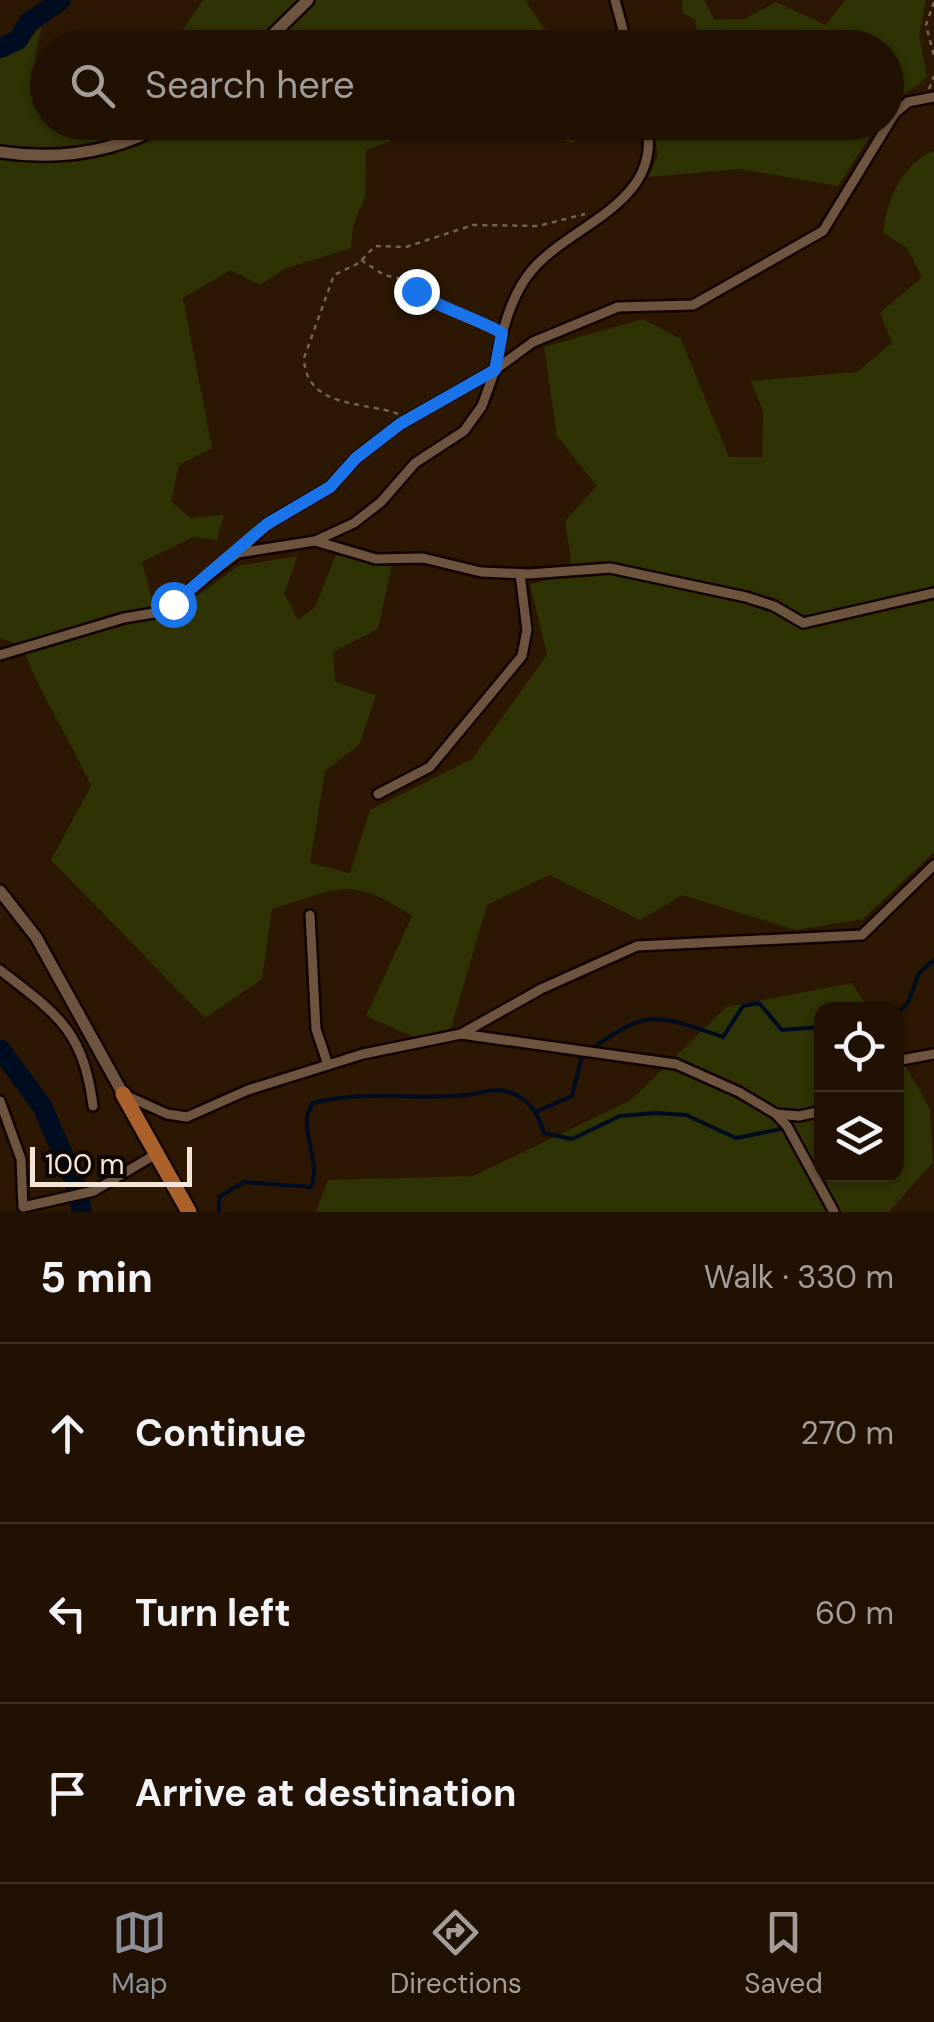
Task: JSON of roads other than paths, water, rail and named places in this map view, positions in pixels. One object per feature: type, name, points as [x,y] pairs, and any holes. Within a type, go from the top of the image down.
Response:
[{"type":"main road","points":[[122,1094],[189,1212]]},
{"type":"street","points":[[277,30],[308,0]]},
{"type":"street","points":[[615,0],[623,30]]},
{"type":"street","points":[[904,105],[934,97]]},
{"type":"street","points":[[0,152],[50,156],[89,152],[133,140]]},
{"type":"street","points":[[238,553],[315,541],[354,523],[381,502],[415,463],[464,431],[482,406],[495,370],[502,333],[536,265],[594,226],[607,212],[644,168],[649,140]]},
{"type":"street","points":[[0,655],[124,618],[160,612],[238,553],[267,524],[330,487],[356,458],[408,420],[554,331],[618,306],[694,305],[824,232],[879,140]]},
{"type":"street","points":[[315,541],[376,559],[423,558],[481,572],[520,574],[610,568],[746,597],[774,606],[803,624],[934,594]]},
{"type":"street","points":[[378,794],[430,768],[522,656],[527,618],[520,574]]},
{"type":"street","points":[[0,891],[36,937],[122,1094],[168,1114],[188,1117],[248,1090],[328,1065],[460,1034],[542,989],[638,946],[862,935],[934,865]]},
{"type":"street","points":[[310,915],[316,1029],[328,1065]]},
{"type":"street","points":[[0,970],[66,1026],[87,1061],[92,1106]]},
{"type":"street","points":[[460,1034],[676,1064],[776,1114],[800,1116],[814,1112]]},
{"type":"street","points":[[904,1060],[934,1054]]},
{"type":"street","points":[[0,1101],[21,1159],[24,1210],[94,1190],[156,1154]]},
{"type":"street","points":[[776,1114],[805,1155],[834,1212]]},
{"type":"waterway","points":[[0,48],[18,40],[28,23],[61,0]]},
{"type":"waterway","points":[[904,1006],[919,973],[934,960]]},
{"type":"waterway","points":[[538,1111],[572,1096],[582,1056],[636,1023],[664,1020],[723,1037],[743,1006],[759,1003],[782,1030],[814,1028]]},
{"type":"waterway","points":[[0,1049],[42,1106],[75,1182],[82,1212]]},
{"type":"waterway","points":[[219,1212],[219,1197],[244,1182],[311,1187],[314,1166],[308,1112],[313,1103],[333,1099],[505,1091],[531,1106],[544,1133],[572,1139],[620,1116],[656,1113],[686,1115],[736,1138],[781,1129]]}]
